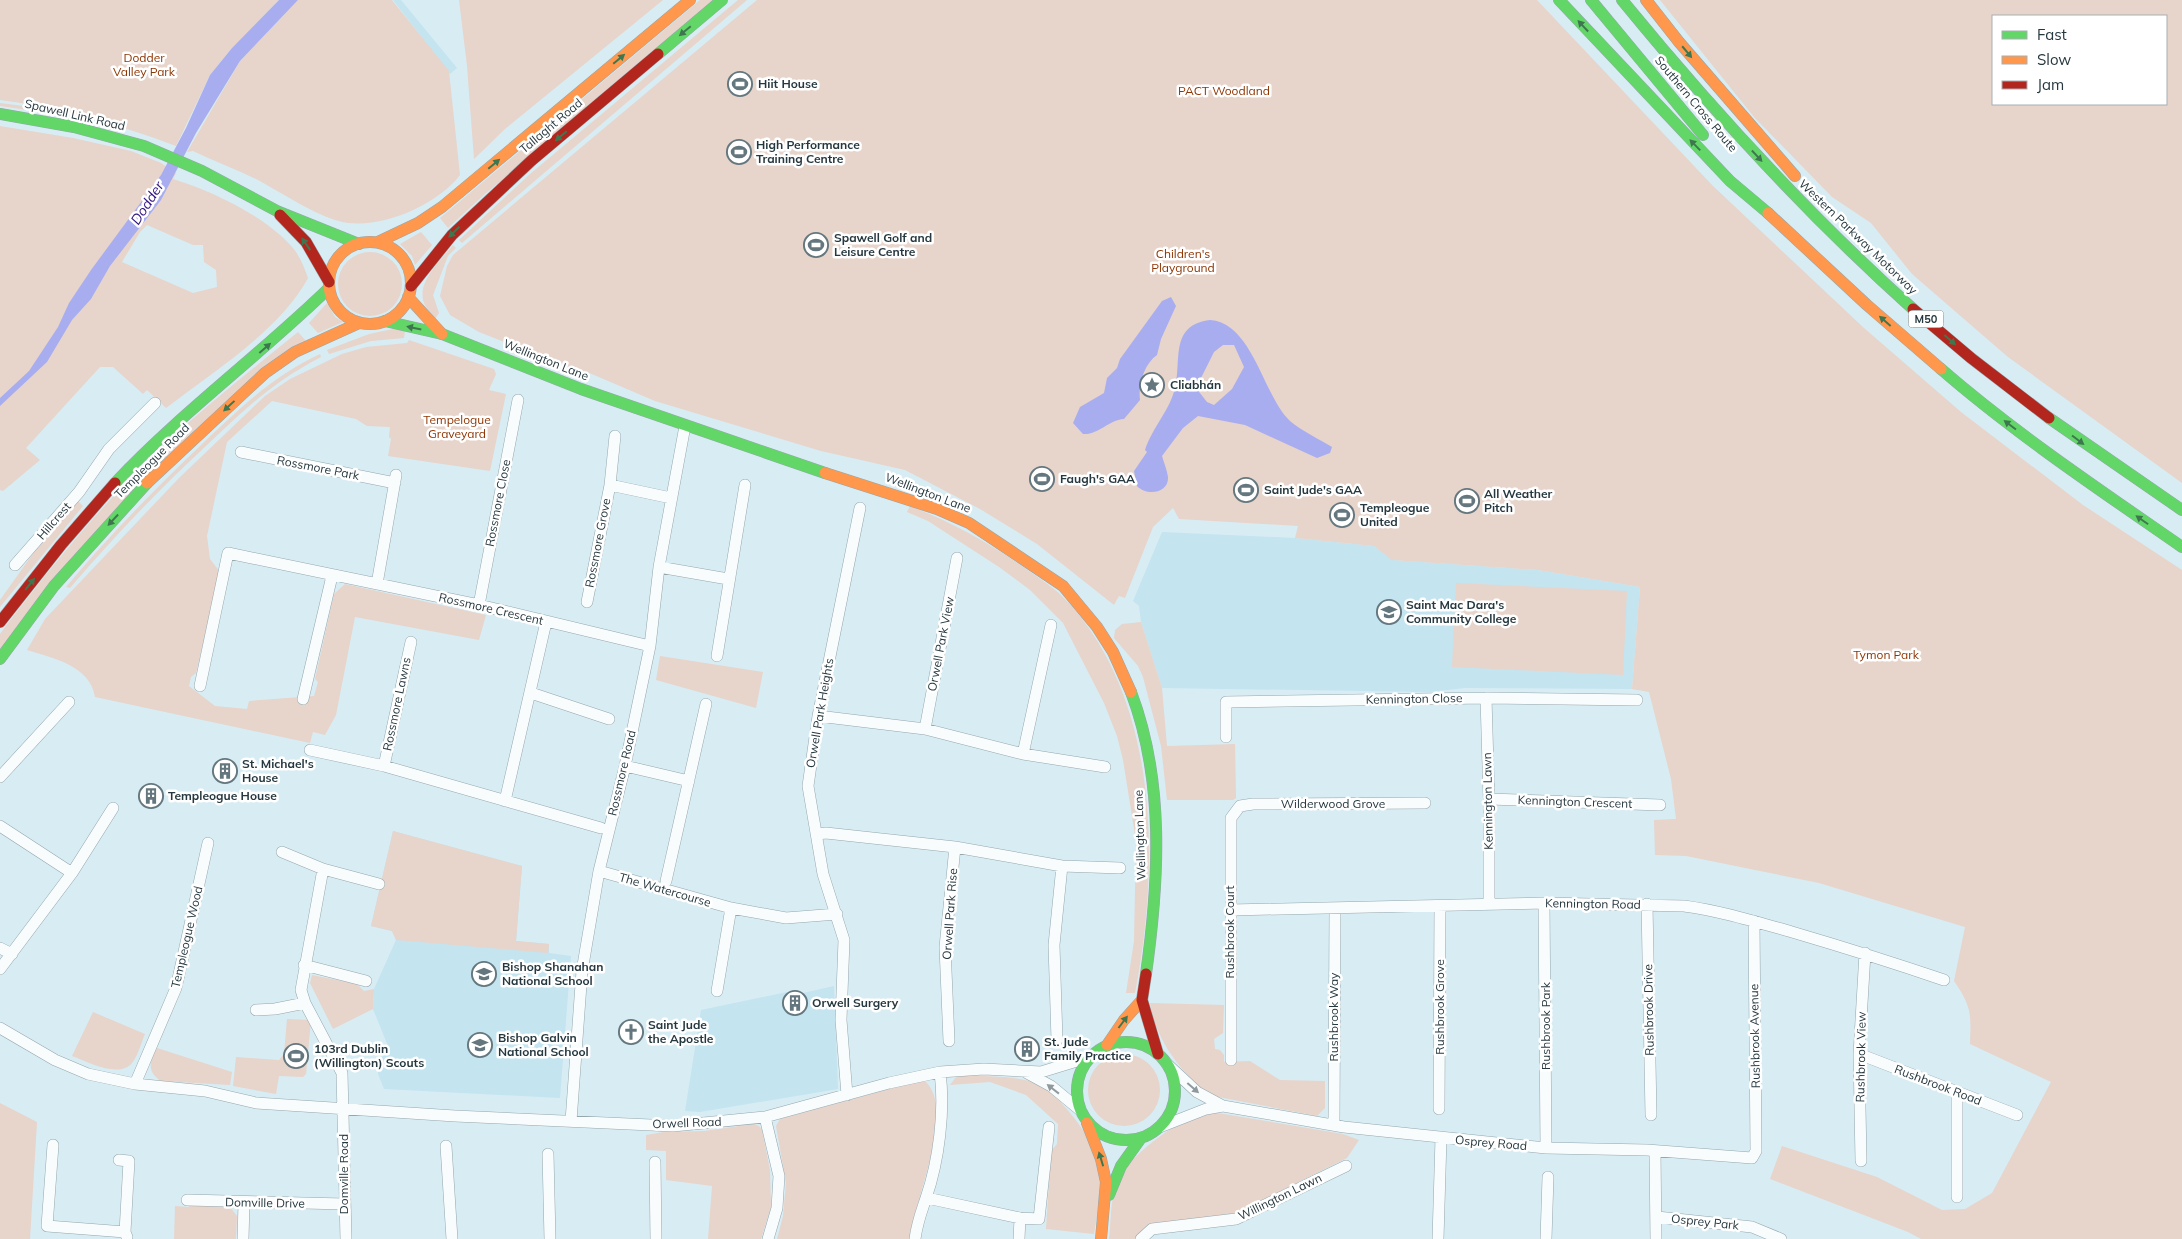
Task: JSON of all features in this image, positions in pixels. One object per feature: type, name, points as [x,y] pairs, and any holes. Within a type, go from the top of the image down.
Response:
[{"type":"main road","name":"Tallaght Road","points":[[378,242],[418,223],[442,207],[690,0]]},
{"type":"main road","name":"Tallaght Road","points":[[410,291],[452,235],[531,161],[722,0]]},
{"type":"main road","name":"M50","points":[[1559,0],[1730,182],[1782,224],[1867,305],[1971,395],[2068,469],[2182,547]]},
{"type":"main road","name":"Southern Cross Route","points":[[1591,0],[1690,120],[1782,224]]},
{"type":"main road","name":"Western Parkway Motorway","points":[[1622,0],[1701,93],[1797,199],[1896,293],[1971,358],[2105,460],[2182,510]]},
{"type":"main road","name":"M50","points":[[1635,0],[1666,41],[1701,93]]},
{"type":"main road","points":[[1646,0],[1679,42],[1805,188]]},
{"type":"main road","name":"Spawell Link Road","points":[[0,114],[74,127],[144,146],[202,171],[277,211]]},
{"type":"main road","name":"M50","points":[[1817,201],[1896,293]]},
{"type":"main road","points":[[277,211],[359,244]]},
{"type":"main road","points":[[277,211],[306,242],[329,285],[332,300],[348,318],[359,323],[372,324],[385,321],[401,309],[410,291],[408,269],[399,254],[378,242],[359,244],[341,254],[335,262],[329,285]]},
{"type":"main road","name":"Templeogue Road","points":[[0,622],[93,507],[127,471],[177,423],[301,317],[329,285]]},
{"type":"main road","name":"Wellington Lane","points":[[410,291],[442,334]]},
{"type":"main road","name":"Wellington Lane","points":[[385,321],[442,334],[581,389],[685,426],[937,509],[969,523],[1063,586],[1082,607],[1113,652],[1128,683],[1138,710],[1150,760],[1156,842],[1155,910],[1142,1000],[1158,1054]]},
{"type":"main road","name":"Templeogue Road","points":[[0,659],[54,586],[95,539],[144,486],[211,422],[265,373],[295,352],[359,323]]},
{"type":"main road","points":[[1101,1239],[1106,1201],[1106,1182],[1101,1159],[1077,1097],[1078,1078],[1090,1058],[1107,1045],[1124,1020],[1142,1000]]},
{"type":"main road","points":[[1083,1115],[1101,1134],[1124,1140],[1140,1138],[1160,1127],[1169,1114],[1175,1097],[1174,1079],[1167,1064],[1158,1054],[1134,1042],[1107,1045]]},
{"type":"main road","points":[[1106,1201],[1120,1166],[1140,1138]]},
{"type":"street","name":"Rossmore Close","points":[[479,605],[518,400]]},
{"type":"street","points":[[79,492],[109,449],[155,403]]},
{"type":"street","name":"Rossmore Road","points":[[571,1121],[582,971],[599,871],[625,766],[650,646],[659,567],[685,426]]},
{"type":"street","name":"Rossmore Grove","points":[[587,602],[610,485],[615,436]]},
{"type":"street","name":"Rossmore Park","points":[[241,452],[396,480],[377,584]]},
{"type":"street","name":"Rossmore Grove","points":[[610,485],[671,498]]},
{"type":"street","points":[[717,656],[728,579],[745,485]]},
{"type":"street","name":"Hillcrest","points":[[15,565],[79,492],[93,507]]},
{"type":"street","name":"Orwell Park Heights","points":[[847,1095],[841,1020],[844,940],[824,874],[808,786],[818,716],[860,508]]},
{"type":"street","name":"Rossmore Crescent","points":[[200,686],[228,554],[479,605],[650,646]]},
{"type":"street","name":"Orwell Park View","points":[[924,729],[958,558]]},
{"type":"street","points":[[659,567],[728,579]]},
{"type":"street","points":[[304,699],[332,576]]},
{"type":"street","points":[[505,801],[546,622]]},
{"type":"street","points":[[1023,754],[1051,625]]},
{"type":"street","name":"Rossmore Lawns","points":[[384,766],[411,642]]},
{"type":"street","points":[[531,693],[609,719]]},
{"type":"street","name":"Kennington Close","points":[[1226,737],[1226,702],[1486,698],[1637,700]]},
{"type":"street","name":"Kennington Lawn","points":[[1486,698],[1489,799],[1489,904]]},
{"type":"street","points":[[0,777],[69,702]]},
{"type":"street","points":[[666,881],[706,704]]},
{"type":"street","points":[[818,716],[924,729],[1023,754],[1105,767]]},
{"type":"street","name":"Rossmore Lawns","points":[[310,750],[384,766],[601,828]]},
{"type":"street","points":[[625,766],[689,781]]},
{"type":"street","name":"Kennington Crescent","points":[[1489,799],[1660,805]]},
{"type":"street","name":"Wilderwood Grove","points":[[1240,806],[1253,804],[1425,804]]},
{"type":"street","name":"Rushbrook Court","points":[[1231,1060],[1231,818],[1240,806]]},
{"type":"street","points":[[0,969],[72,873],[113,808]]},
{"type":"street","points":[[0,826],[72,873]]},
{"type":"street","points":[[817,834],[826,833],[956,847],[1062,866],[1120,868]]},
{"type":"street","name":"Templeogue Wood","points":[[135,1084],[176,988],[208,843]]},
{"type":"street","name":"Orwell Park Rise","points":[[949,1041],[946,947],[956,847]]},
{"type":"street","points":[[282,852],[323,869],[379,884]]},
{"type":"street","points":[[1057,1040],[1054,945],[1062,866]]},
{"type":"street","points":[[256,1010],[275,1009],[305,1002],[301,990],[304,965],[323,869]]},
{"type":"street","name":"The Watercourse","points":[[599,871],[731,908],[786,918],[837,914]]},
{"type":"street","name":"Kennington Road","points":[[1231,910],[1544,903],[1647,904],[1706,909],[1865,953],[1944,980]]},
{"type":"street","name":"Rushbrook Park","points":[[1544,903],[1546,1148]]},
{"type":"street","name":"Rushbrook Drive","points":[[1647,904],[1651,1115]]},
{"type":"street","name":"Rushbrook Grove","points":[[1439,1109],[1440,906]]},
{"type":"street","points":[[717,991],[731,908]]},
{"type":"street","name":"Rushbrook Way","points":[[1334,909],[1334,1125]]},
{"type":"street","name":"Rushbrook Avenue","points":[[1754,921],[1756,1151]]},
{"type":"street","points":[[0,948],[12,954]]},
{"type":"street","name":"Rushbrook View","points":[[1861,1161],[1859,1054],[1865,953]]},
{"type":"street","points":[[304,965],[366,981]]},
{"type":"street","name":"Domville Road","points":[[305,1002],[342,1073],[346,1239]]},
{"type":"street","points":[[0,1028],[55,1060],[88,1074],[135,1084],[205,1091],[256,1103],[344,1109]]},
{"type":"street","name":"Rushbrook Road","points":[[1859,1054],[2018,1115]]},
{"type":"street","name":"Orwell Road","points":[[344,1109],[673,1126],[764,1117],[889,1083],[940,1072],[984,1068],[1041,1072],[1090,1058]]},
{"type":"street","name":"Osprey Road","points":[[1167,1064],[1197,1092],[1223,1106],[1334,1125],[1546,1148],[1655,1151],[1747,1160],[1752,1158],[1756,1151]]},
{"type":"street","name":"Orwell Road","points":[[1023,1071],[1051,1086],[1083,1115]]},
{"type":"street","points":[[915,1239],[918,1219],[927,1198],[943,1101],[940,1072]]},
{"type":"street","points":[[1957,1092],[1957,1197]]},
{"type":"street","name":"Osprey Road","points":[[1160,1127],[1206,1109],[1223,1106]]},
{"type":"street","points":[[764,1117],[779,1176],[777,1208],[768,1239]]},
{"type":"street","points":[[927,1198],[1020,1218],[1039,1219],[1049,1127]]},
{"type":"street","points":[[1438,1239],[1441,1138]]},
{"type":"street","points":[[52,1145],[47,1226],[126,1235],[129,1161],[119,1160]]},
{"type":"street","points":[[446,1146],[452,1239]]},
{"type":"street","points":[[1655,1151],[1656,1239]]},
{"type":"street","points":[[548,1154],[550,1239]]},
{"type":"street","points":[[655,1162],[656,1239]]},
{"type":"street","name":"Willington Lawn","points":[[1141,1239],[1152,1229],[1236,1219],[1346,1166]]},
{"type":"street","points":[[1546,1239],[1548,1178]]},
{"type":"street","name":"Domville Drive","points":[[187,1200],[244,1203],[344,1204]]},
{"type":"street","points":[[242,1239],[244,1203]]},
{"type":"street","name":"Osprey Park","points":[[1656,1217],[1752,1227],[1781,1239]]},
{"type":"street","points":[[1019,1239],[1020,1218]]},
{"type":"shaded area","points":[[393,0],[401,0],[457,68],[450,74]]},
{"type":"shaded area","name":"Saint Mac Dara's Community College","points":[[1162,532],[1295,538],[1374,546],[1393,560],[1538,570],[1640,587],[1632,689],[1465,688],[1429,692],[1162,688],[1141,622],[1139,606],[1133,601]]},
{"type":"shaded area","points":[[393,831],[522,866],[516,941],[549,944],[549,953],[571,956],[560,1098],[384,1089],[378,1074],[378,1066],[388,1046],[373,1009],[374,989],[396,940],[392,931],[371,926]]},
{"type":"shaded area","points":[[834,986],[838,1089],[700,1112],[685,1111],[701,1010],[792,991],[794,995]]},
{"type":"green space","name":"Dodder Valley Park","points":[[0,0],[279,0],[232,48],[210,75],[176,146],[89,118],[45,107],[0,100]]},
{"type":"green space","points":[[298,0],[392,0],[449,71],[460,175],[439,195],[425,204],[395,217],[379,221],[349,223],[326,217],[248,175],[193,151],[187,152],[240,61]]},
{"type":"green space","points":[[459,0],[663,0],[505,129],[474,159],[467,66]]},
{"type":"green space","points":[[700,0],[715,0],[485,194],[448,228],[440,218]]},
{"type":"green space","points":[[738,0],[747,0],[462,243],[459,240],[530,174]]},
{"type":"green space","name":"Tymon Park","points":[[757,0],[1537,0],[1713,186],[1864,328],[1961,412],[2083,505],[2182,570],[2182,1239],[1921,1239],[1908,1232],[1770,1179],[1782,1146],[1877,1177],[1942,1210],[1965,1209],[1992,1193],[2051,1082],[1970,1044],[1969,1011],[1954,981],[1965,927],[1819,883],[1686,856],[1655,855],[1654,820],[1676,819],[1671,779],[1649,692],[1632,689],[1640,587],[1538,570],[1392,560],[1374,546],[1295,538],[1298,526],[1179,519],[1173,508],[1153,527],[1125,598],[1119,596],[1114,605],[1037,544],[980,509],[905,470],[821,451],[655,401],[587,372],[581,372],[479,332],[450,315],[440,296],[447,266],[453,255]]},
{"type":"green space","points":[[1660,0],[2182,0],[2182,483],[2008,357],[1912,274],[1871,223],[1832,197],[1754,117]]},
{"type":"green space","points":[[0,103],[47,109],[110,126],[49,113],[0,106]]},
{"type":"green space","points":[[0,126],[73,138],[131,151],[161,163],[176,173],[173,179],[204,190],[253,215],[268,225],[292,247],[300,258],[308,278],[296,297],[281,315],[244,349],[166,408],[147,390],[143,394],[113,367],[100,367],[26,448],[40,460],[3,491],[0,490]],"holes":[[[147,225],[193,245],[203,245],[204,262],[216,270],[217,287],[193,293],[122,262],[140,232]]]},
{"type":"green space","points":[[421,232],[432,245],[415,265],[412,256],[400,244]]},
{"type":"green space","points":[[453,245],[456,248],[448,256],[433,295],[439,313],[435,319],[426,307],[422,295],[431,271]]},
{"type":"green space","points":[[370,252],[382,255],[393,261],[399,272],[402,284],[399,296],[393,307],[382,313],[370,316],[358,313],[347,307],[341,296],[338,284],[341,272],[347,261],[358,255]]},
{"type":"green space","points":[[327,303],[335,317],[343,322],[318,333],[309,323]]},
{"type":"green space","points":[[393,329],[405,330],[404,338],[371,341],[329,354],[327,350],[369,334]]},
{"type":"green space","points":[[298,332],[306,341],[264,367],[0,649],[0,634],[5,627],[62,555],[123,485],[183,428]]},
{"type":"green space","name":"Tempelogue Graveyard","points":[[409,340],[494,369],[496,374],[489,390],[506,394],[490,471],[388,456],[391,439],[389,437],[390,427],[367,426],[356,419],[272,401],[227,442],[207,536],[210,559],[220,572],[196,673],[191,677],[189,686],[215,706],[247,709],[249,701],[314,696],[318,682],[315,679],[334,594],[345,584],[486,615],[479,640],[355,617],[336,715],[325,735],[313,732],[310,743],[95,697],[92,686],[78,670],[58,660],[27,650],[45,619],[179,478],[265,396],[290,379],[342,354],[366,347],[407,343]]},
{"type":"green space","points":[[320,354],[321,357],[274,386],[235,419],[153,497],[70,588],[66,587],[131,515],[228,420],[256,395],[286,373]]},
{"type":"green space","points":[[78,501],[83,506],[0,607],[0,600],[42,541]]},
{"type":"green space","points":[[910,506],[957,527],[986,543],[1051,586],[1062,596],[1094,636],[1118,682],[1135,731],[1145,784],[1149,837],[1148,891],[1143,943],[1135,993],[1126,993],[1134,941],[1136,841],[1123,760],[1117,736],[1104,703],[1063,623],[1030,590],[999,567],[928,521],[907,512]]},
{"type":"green space","points":[[1456,583],[1627,591],[1623,675],[1452,667]]},
{"type":"green space","points":[[1141,622],[1162,688],[1167,746],[1235,744],[1236,798],[1233,800],[1167,800],[1161,746],[1143,677],[1138,666],[1114,638],[1115,630],[1122,624]]},
{"type":"green space","points":[[660,656],[763,672],[756,708],[656,680]]},
{"type":"green space","points":[[393,831],[522,866],[516,941],[549,944],[548,953],[396,940],[392,931],[371,926]]},
{"type":"green space","points":[[312,975],[357,984],[364,991],[374,989],[373,1009],[333,1029],[310,983]]},
{"type":"green space","points":[[1150,1003],[1224,1005],[1223,1033],[1214,1039],[1215,1049],[1220,1050],[1224,1055],[1224,1062],[1250,1061],[1280,1080],[1325,1081],[1325,1108],[1317,1116],[1213,1096],[1191,1079],[1172,1056],[1158,1030]]},
{"type":"green space","points":[[93,1012],[145,1034],[132,1063],[119,1069],[111,1069],[94,1065],[72,1056]]},
{"type":"green space","name":"103rd Dublin (Willington) Scouts","points":[[287,1019],[311,1020],[306,1074],[303,1077],[279,1076],[276,1094],[233,1086],[236,1057],[279,1060],[284,1054]]},
{"type":"green space","points":[[157,1048],[232,1072],[230,1085],[161,1081],[151,1070],[151,1062]]},
{"type":"green space","points":[[1124,1054],[1144,1060],[1154,1070],[1160,1090],[1154,1110],[1144,1120],[1124,1126],[1104,1120],[1094,1110],[1088,1090],[1094,1070],[1104,1060]]},
{"type":"green space","points":[[962,1075],[1009,1077],[1035,1083],[1054,1096],[1074,1118],[1091,1143],[1100,1165],[1102,1182],[1094,1234],[1046,1229],[1051,1151],[1057,1144],[1058,1124],[1026,1095],[990,1082],[950,1085],[956,1077]]},
{"type":"green space","points":[[915,1082],[926,1082],[934,1096],[937,1114],[935,1135],[910,1239],[777,1239],[783,1216],[786,1183],[776,1126],[780,1119]]},
{"type":"green space","points":[[0,1103],[37,1122],[30,1239],[0,1239]]},
{"type":"green space","points":[[1206,1113],[1218,1113],[1343,1134],[1359,1140],[1347,1158],[1234,1214],[1148,1226],[1140,1232],[1136,1239],[1109,1239],[1114,1192],[1122,1174],[1131,1162],[1167,1132],[1194,1117]]},
{"type":"green space","points":[[754,1124],[762,1130],[770,1170],[771,1207],[761,1239],[708,1239],[712,1186],[666,1180],[666,1151],[646,1150],[646,1135],[664,1132],[704,1131]]},
{"type":"green space","points":[[193,1204],[230,1207],[237,1216],[236,1239],[174,1239],[175,1206],[188,1207]]},
{"type":"water","name":"Dodder","points":[[279,0],[298,0],[240,61],[196,133],[161,200],[110,266],[91,299],[72,320],[47,362],[0,406],[0,398],[29,371],[58,327],[69,303],[91,270],[161,175],[186,128],[210,75],[232,48]]},
{"type":"water","points":[[1171,297],[1176,306],[1161,339],[1157,355],[1145,369],[1140,388],[1140,400],[1124,419],[1113,422],[1089,434],[1083,434],[1073,423],[1080,407],[1104,393],[1107,378],[1117,368],[1120,359],[1162,301]]},
{"type":"water","points":[[1210,320],[1225,324],[1237,334],[1256,362],[1281,410],[1295,425],[1332,447],[1330,453],[1317,458],[1245,425],[1198,416],[1183,428],[1162,456],[1168,477],[1165,487],[1156,492],[1151,492],[1137,486],[1134,471],[1147,452],[1145,450],[1148,442],[1173,396],[1177,378],[1178,356],[1183,337],[1188,329],[1197,323]],"holes":[[[1223,345],[1234,345],[1244,367],[1232,389],[1214,405],[1207,402],[1196,388],[1214,352]]]},
{"type":"traffic: fast","points":[[658,54],[722,0]]},
{"type":"traffic: fast","points":[[1559,0],[1730,181],[1768,213]]},
{"type":"traffic: fast","points":[[1591,0],[1703,135]]},
{"type":"traffic: fast","points":[[1622,0],[1761,160],[1835,236],[1913,309]]},
{"type":"traffic: fast","points":[[0,114],[74,127],[144,146],[202,171],[277,211],[359,244]]},
{"type":"traffic: fast","points":[[115,483],[167,432],[329,288]]},
{"type":"traffic: fast","points":[[385,321],[442,334],[581,389],[825,473]]},
{"type":"traffic: fast","points":[[1941,369],[2029,439],[2182,547]]},
{"type":"traffic: fast","points":[[2049,418],[2182,510]]},
{"type":"traffic: fast","points":[[0,659],[54,586],[147,483]]},
{"type":"traffic: fast","points":[[1131,692],[1142,726],[1150,761],[1156,832],[1154,903],[1146,974]]},
{"type":"traffic: fast","points":[[1126,1042],[1145,1046],[1161,1056],[1171,1072],[1175,1091],[1171,1110],[1161,1126],[1145,1136],[1126,1140],[1107,1136],[1091,1126],[1081,1110],[1077,1091],[1081,1072],[1091,1056],[1107,1046],[1126,1042]]},
{"type":"traffic: fast","points":[[1109,1195],[1121,1166],[1141,1138]]},
{"type":"traffic: slow","points":[[378,242],[418,223],[442,207],[690,0]]},
{"type":"traffic: slow","points":[[1646,0],[1679,42],[1795,176]]},
{"type":"traffic: slow","points":[[1768,213],[1867,305],[1941,369]]},
{"type":"traffic: slow","points":[[370,242],[386,245],[399,254],[408,267],[411,283],[408,299],[399,312],[386,321],[370,324],[354,321],[341,312],[332,299],[329,283],[332,267],[341,254],[354,245],[370,242]]},
{"type":"traffic: slow","points":[[408,297],[442,334]]},
{"type":"traffic: slow","points":[[147,483],[265,373],[295,352],[359,323]]},
{"type":"traffic: slow","points":[[825,473],[937,509],[969,523],[1063,586],[1097,627],[1113,652],[1131,692]]},
{"type":"traffic: slow","points":[[1107,1045],[1124,1020],[1142,1000]]},
{"type":"traffic: slow","points":[[1087,1123],[1101,1159],[1106,1182],[1101,1239]]},
{"type":"traffic: jam","points":[[411,286],[452,235],[531,161],[658,54]]},
{"type":"traffic: jam","points":[[280,215],[306,242],[329,282]]},
{"type":"traffic: jam","points":[[1913,309],[1971,358],[2049,418]]},
{"type":"traffic: jam","points":[[0,622],[61,545],[115,483]]},
{"type":"traffic: jam","points":[[1146,974],[1142,1000],[1158,1054]]},
{"type":"place","name":"Hiit House","points":[[740,84]]},
{"type":"place","name":"High Performance Training Centre","points":[[739,152]]},
{"type":"place","name":"Spawell Golf and Leisure Centre","points":[[816,245]]},
{"type":"place","name":"Cliabhán","points":[[1152,385]]},
{"type":"place","name":"Faugh's GAA","points":[[1042,479]]},
{"type":"place","name":"Saint Jude's GAA","points":[[1246,490]]},
{"type":"place","name":"All Weather Pitch","points":[[1467,501]]},
{"type":"place","name":"Templeogue United","points":[[1342,515]]},
{"type":"place","name":"Saint Mac Dara's Community College","points":[[1389,612]]},
{"type":"place","name":"St. Michael's House","points":[[225,771]]},
{"type":"place","name":"Templeogue House","points":[[151,796]]},
{"type":"place","name":"Bishop Shanahan National School","points":[[484,974]]},
{"type":"place","name":"Orwell Surgery","points":[[795,1003]]},
{"type":"place","name":"Saint Jude the Apostle","points":[[631,1032]]},
{"type":"place","name":"Bishop Galvin National School","points":[[480,1045]]},
{"type":"place","name":"St. Jude Family Practice","points":[[1027,1049]]},
{"type":"place","name":"103rd Dublin (Willington) Scouts","points":[[296,1056]]},
{"type":"park label","name":"PACT Woodland","points":[[1224,91]]},
{"type":"park label","name":"Children's Playground","points":[[1183,261]]}]
